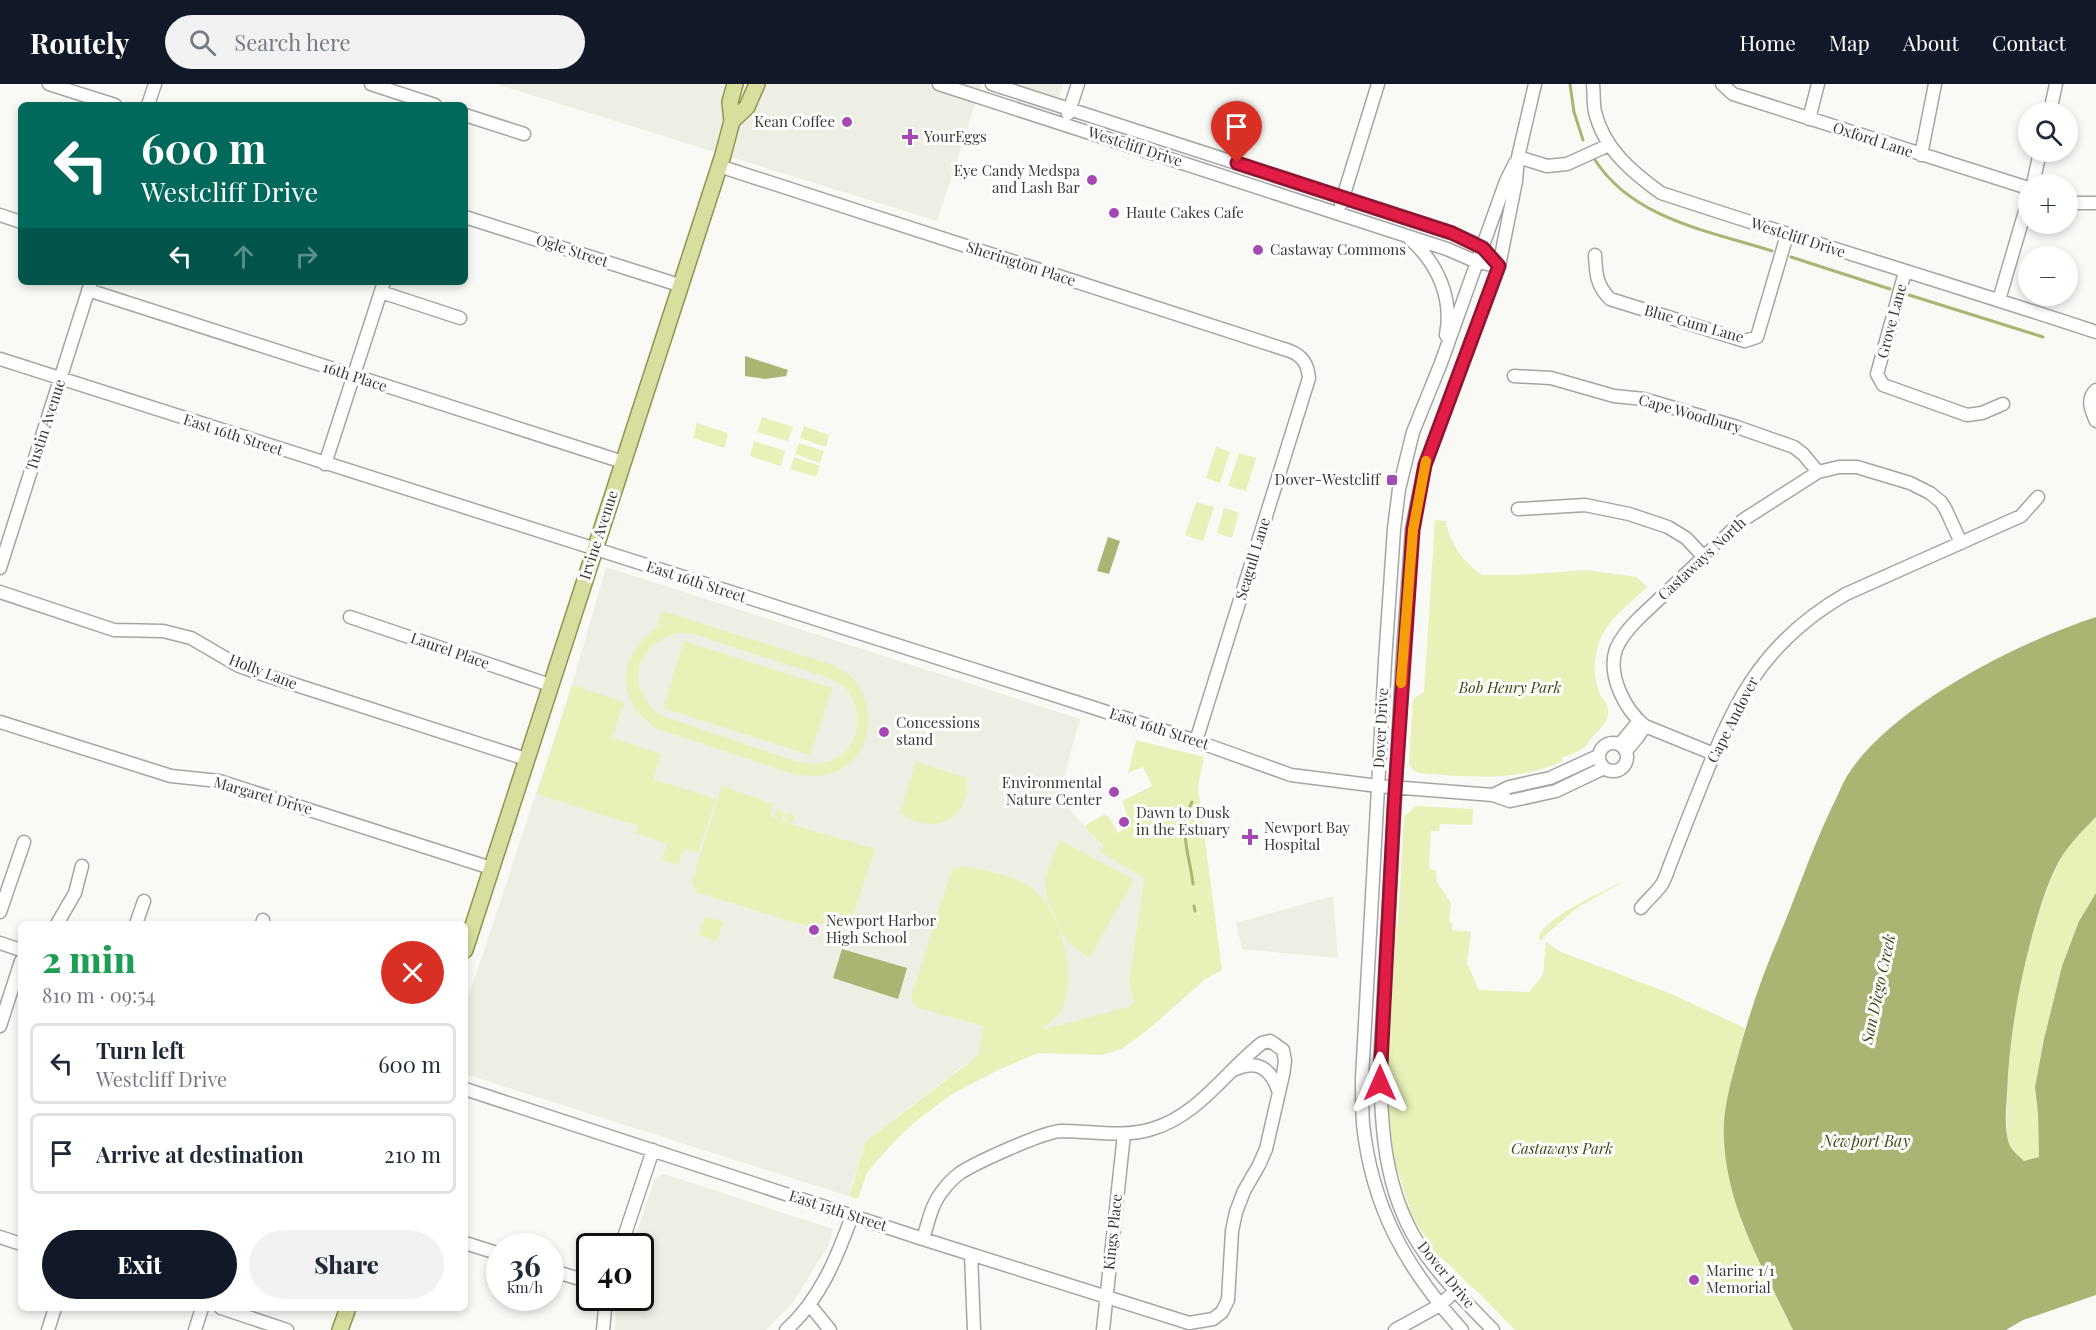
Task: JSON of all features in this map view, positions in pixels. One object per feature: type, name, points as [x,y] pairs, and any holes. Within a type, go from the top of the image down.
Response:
[{"type":"main road","name":"Irvine Avenue","points":[[468,941],[719,166],[732,121],[730,102],[735,84]]},
{"type":"main road","name":"Irvine Avenue","points":[[732,121],[747,107],[757,84]]},
{"type":"main road","points":[[340,1330],[347,1311]]},
{"type":"street","points":[[49,84],[106,102]]},
{"type":"street","points":[[149,102],[155,84]]},
{"type":"street","points":[[371,84],[426,102]]},
{"type":"street","name":"Westcliff Drive","points":[[939,84],[964,88],[1065,124],[1447,249],[1477,262],[1499,266]]},
{"type":"street","name":"Westcliff Drive","points":[[992,84],[1452,233],[1483,248],[1499,266]]},
{"type":"street","points":[[1065,124],[1078,84]]},
{"type":"street","points":[[1339,214],[1378,84]]},
{"type":"street","name":"Dover Drive","points":[[1493,1330],[1455,1291],[1418,1243],[1398,1203],[1387,1164],[1381,1120],[1380,1065],[1395,788],[1413,530],[1425,465],[1499,266],[1516,181],[1518,157],[1535,84]]},
{"type":"street","points":[[1518,157],[1547,166],[1568,164],[1608,145],[1595,112],[1593,84]]},
{"type":"street","name":"Oxford Lane","points":[[1722,84],[1733,94],[2018,185]]},
{"type":"street","points":[[1809,119],[1818,84]]},
{"type":"street","points":[[1921,155],[1935,84]]},
{"type":"street","points":[[2052,102],[2056,84]]},
{"type":"street","points":[[468,116],[524,134]]},
{"type":"street","name":"Westcliff Drive","points":[[1608,145],[1634,173],[1661,193],[2096,332]]},
{"type":"street","name":"Dover Drive","points":[[1462,1330],[1440,1305],[1399,1246],[1381,1207],[1370,1166],[1363,1123],[1362,1078],[1394,529],[1399,489],[1413,432],[1441,363],[1506,181],[1518,157]]},
{"type":"street","name":"Sherington Place","points":[[719,166],[1290,351],[1298,354],[1304,360],[1309,378]]},
{"type":"street","points":[[2078,203],[2096,203]]},
{"type":"street","points":[[0,215],[18,221]]},
{"type":"street","name":"Ogle Street","points":[[468,218],[679,285]]},
{"type":"street","points":[[1999,300],[2018,234]]},
{"type":"street","name":"Blue Gum Lane","points":[[1595,255],[1596,279],[1601,290],[1610,299],[1745,341],[1757,337],[1787,235]]},
{"type":"street","points":[[1407,236],[1433,263],[1445,294],[1448,326],[1441,363]]},
{"type":"street","name":"Grove Lane","points":[[1905,272],[1878,374],[1883,385],[1967,415],[1982,413],[2003,404]]},
{"type":"street","name":"16th Place","points":[[90,286],[354,376],[623,462]]},
{"type":"street","name":"Tustin Avenue","points":[[0,568],[90,286]]},
{"type":"street","points":[[325,464],[382,287],[460,318]]},
{"type":"street","name":"East 16th Street","points":[[0,359],[1196,741],[1291,775],[1395,788],[1493,795],[1510,801],[1556,791],[1604,768]]},
{"type":"street","name":"Cape Woodbury","points":[[1514,376],[1551,378],[1614,396],[1644,399],[1727,424],[1794,447],[1818,472]]},
{"type":"street","name":"Seagull Lane","points":[[1196,741],[1309,378]]},
{"type":"street","points":[[2096,390],[2091,395],[2090,402],[2096,421]]},
{"type":"street","name":"Castaways North","points":[[1642,724],[1622,696],[1615,674],[1616,650],[1624,634],[1743,520],[1818,472],[1839,467],[1857,467],[1910,483],[1930,493],[1941,502],[1961,543]]},
{"type":"street","name":"Cape Andover","points":[[1641,908],[1662,884],[1736,705],[1754,675],[1780,644],[1797,627],[1826,605],[2021,516],[2038,497]]},
{"type":"street","points":[[1518,509],[1585,505],[1629,514],[1668,527],[1686,538],[1703,556]]},
{"type":"street","points":[[1394,529],[1413,530]]},
{"type":"street","name":"Holly Lane","points":[[0,592],[114,630],[164,631],[191,638],[239,666],[526,759]]},
{"type":"street","name":"Laurel Place","points":[[350,617],[550,685]]},
{"type":"street","name":"Margaret Drive","points":[[0,722],[171,776],[219,781],[491,868]]},
{"type":"street","points":[[1623,747],[1637,738],[1642,724],[1714,754]]},
{"type":"street","points":[[1610,742],[1623,747],[1627,760],[1622,768],[1613,771],[1601,765],[1598,756],[1605,744],[1610,742]]},
{"type":"street","points":[[1493,795],[1509,787],[1551,778],[1598,756]]},
{"type":"street","points":[[1551,778],[1556,791]]},
{"type":"street","points":[[0,912],[24,842]]},
{"type":"street","points":[[59,921],[75,893],[82,866]]},
{"type":"street","points":[[137,921],[144,901]]},
{"type":"street","points":[[0,943],[18,949]]},
{"type":"street","points":[[0,1026],[18,970]]},
{"type":"street","points":[[923,1239],[932,1210],[943,1190],[959,1174],[1042,1135],[1058,1131],[1124,1134],[1152,1130],[1184,1116],[1262,1043],[1270,1041],[1283,1050],[1286,1061],[1279,1093]]},
{"type":"street","points":[[1232,1071],[1246,1065],[1259,1066],[1268,1071],[1275,1080],[1279,1093]]},
{"type":"street","name":"East 15th Street","points":[[468,1090],[923,1239],[1189,1323],[1213,1319],[1222,1312],[1228,1300],[1232,1231],[1236,1212],[1244,1191],[1266,1149],[1279,1093]]},
{"type":"street","name":"Kings Place","points":[[1103,1330],[1124,1134]]},
{"type":"street","points":[[625,1233],[653,1150]]},
{"type":"street","points":[[786,1330],[809,1304],[825,1280],[852,1216]]},
{"type":"street","points":[[0,1237],[18,1243]]},
{"type":"street","points":[[468,1244],[486,1250]]},
{"type":"street","points":[[971,1254],[974,1330]]},
{"type":"street","points":[[1395,1330],[1440,1305],[1455,1291]]},
{"type":"street","points":[[809,1304],[830,1330]]},
{"type":"street","points":[[48,1330],[54,1311]]},
{"type":"street","points":[[195,1330],[201,1311]]},
{"type":"street","points":[[230,1311],[287,1330]]},
{"type":"street","points":[[603,1330],[605,1311]]},
{"type":"shaded area","points":[[496,84],[982,84],[937,221]]},
{"type":"shaded area","points":[[1006,84],[1063,84],[1057,103]]},
{"type":"shaded area","name":"Newport Harbor High School","points":[[606,567],[1080,719],[1059,797],[1103,847],[1100,852],[1144,878],[1129,982],[1134,1002],[1128,1007],[979,1056],[963,1066],[866,1141],[848,1196],[468,1075],[468,998],[572,685]]},
{"type":"shaded area","points":[[1333,896],[1338,958],[1242,949],[1236,923]]},
{"type":"shaded area","points":[[664,1174],[833,1229],[829,1244],[794,1301],[766,1330],[615,1330],[616,1311],[654,1311],[654,1233],[636,1233],[655,1179]]},
{"type":"green space","points":[[762,417],[793,427],[788,441],[757,432]]},
{"type":"green space","points":[[697,423],[728,433],[724,448],[693,438]]},
{"type":"green space","points":[[804,426],[829,435],[826,447],[800,438]]},
{"type":"green space","points":[[754,441],[785,451],[781,466],[750,456]]},
{"type":"green space","points":[[799,443],[824,451],[820,463],[795,454]]},
{"type":"green space","points":[[1216,447],[1230,452],[1220,483],[1206,478]]},
{"type":"green space","points":[[1239,453],[1256,458],[1246,491],[1228,486]]},
{"type":"green space","points":[[794,457],[820,466],[816,477],[790,469]]},
{"type":"green space","points":[[1196,502],[1214,507],[1203,541],[1185,535]]},
{"type":"green space","points":[[1224,508],[1239,513],[1232,538],[1217,533]]},
{"type":"green space","name":"Bob Henry Park","points":[[1435,520],[1446,521],[1458,552],[1482,575],[1587,570],[1637,577],[1647,587],[1613,619],[1599,642],[1595,673],[1597,686],[1608,708],[1606,721],[1586,746],[1562,758],[1563,761],[1528,772],[1492,776],[1419,773],[1414,771],[1409,764],[1413,699],[1424,692]]},
{"type":"green space","points":[[662,611],[833,665],[849,674],[861,690],[866,703],[868,717],[864,744],[847,765],[829,774],[814,776],[793,774],[655,728],[632,704],[626,681],[630,659],[643,640],[661,625],[658,623]],"holes":[[[678,633],[693,634],[829,678],[842,685],[852,697],[856,707],[857,729],[848,748],[840,756],[830,761],[814,764],[798,762],[660,715],[641,692],[638,679],[643,657],[663,639]]]},
{"type":"green space","points":[[684,641],[832,688],[810,755],[663,708]]},
{"type":"green space","points":[[572,685],[624,702],[612,738],[661,754],[653,779],[716,799],[698,853],[683,849],[678,865],[662,860],[667,844],[636,833],[638,826],[537,794]]},
{"type":"green space","points":[[1136,740],[1204,757],[1198,787],[1222,970],[1204,980],[1149,1029],[1123,1048],[1103,1055],[1038,1053],[998,1070],[952,1094],[916,1121],[892,1144],[867,1172],[858,1199],[849,1196],[866,1141],[979,1055],[983,1026],[916,1007],[911,997],[952,869],[970,867],[1023,882],[1045,901],[1053,915],[1065,948],[1068,981],[1061,1011],[1041,1030],[1128,1007],[1134,1002],[1129,982],[1144,878],[1100,852],[1103,846],[1085,827],[1104,815],[1109,817],[1118,833],[1131,825],[1122,801],[1152,786],[1143,767],[1128,773]]},
{"type":"green space","points":[[916,762],[967,778],[967,795],[961,808],[947,821],[928,824],[900,813]]},
{"type":"green space","points":[[722,786],[773,804],[770,817],[777,819],[774,816],[778,809],[782,810],[784,815],[781,820],[786,822],[785,815],[791,812],[795,818],[790,824],[875,849],[852,918],[806,926],[696,892],[692,881]]},
{"type":"green space","name":"Castaways Park","points":[[1416,806],[1473,809],[1472,825],[1440,824],[1439,831],[1431,831],[1429,868],[1436,871],[1437,882],[1451,903],[1449,922],[1452,923],[1452,930],[1471,932],[1467,963],[1479,990],[1529,992],[1543,975],[1546,942],[1561,952],[1669,993],[1745,1028],[1728,1094],[1741,1221],[1793,1330],[1515,1330],[1475,1289],[1436,1254],[1412,1216],[1395,1163],[1388,1113],[1387,1071],[1404,817]]},
{"type":"green space","points":[[2096,817],[2096,893],[2079,921],[2062,966],[2035,1087],[2039,1157],[2024,1161],[2010,1147],[2007,1136],[2010,1050],[2018,993],[2031,938],[2054,873],[2073,840]]},
{"type":"green space","points":[[1059,840],[1132,878],[1133,882],[1089,958],[1068,942],[1047,900],[1045,879]]},
{"type":"green space","points":[[1627,880],[1578,907],[1543,937],[1543,941],[1539,938],[1543,930],[1563,913]]},
{"type":"green space","points":[[705,916],[723,922],[717,941],[699,935]]},
{"type":"water","points":[[745,356],[788,370],[786,376],[765,379],[745,376]]},
{"type":"water","points":[[1108,537],[1120,541],[1109,574],[1097,571]]},
{"type":"water","name":"Newport Bay","points":[[2096,617],[2096,817],[2070,844],[2058,863],[2037,917],[2015,1014],[2008,1074],[2006,1119],[2007,1138],[2014,1151],[2024,1161],[2039,1157],[2035,1087],[2044,1039],[2062,966],[2079,921],[2096,893],[2096,1295],[2023,1320],[2006,1330],[1793,1330],[1759,1261],[1732,1190],[1724,1140],[1725,1109],[1750,1013],[1817,841],[1847,776],[1867,750],[1894,725],[1959,680],[1995,660],[2065,628]]},
{"type":"water","points":[[842,949],[907,968],[898,999],[833,978]]},
{"type":"waterway","points":[[1570,84],[1574,112],[1583,140]]},
{"type":"waterway","points":[[1595,160],[1611,180],[1630,196],[1651,209],[1698,229],[1772,251]]},
{"type":"waterway","points":[[1791,257],[1890,289]]},
{"type":"waterway","points":[[1909,295],[2043,337]]},
{"type":"waterway","points":[[1192,802],[1185,822],[1185,832],[1193,884]]},
{"type":"waterway","points":[[1194,906],[1195,911]]},
{"type":"slow traffic","points":[[1401,683],[1413,530],[1426,461]]},
{"type":"place","name":"Kean Coffee","points":[[847,122]]},
{"type":"place","name":"YourEggs","points":[[910,137]]},
{"type":"place","name":"Eye Candy Medspa and Lash Bar","points":[[1092,180]]},
{"type":"place","name":"Haute Cakes Cafe","points":[[1114,213]]},
{"type":"place","name":"Castaway Commons","points":[[1258,250]]},
{"type":"place","name":"Dover-Westcliff","points":[[1392,480]]},
{"type":"place","name":"Concessions stand","points":[[884,732]]},
{"type":"place","name":"Environmental Nature Center","points":[[1114,792]]},
{"type":"place","name":"Dawn to Dusk in the Estuary","points":[[1124,822]]},
{"type":"place","name":"Newport Bay Hospital","points":[[1250,837]]},
{"type":"place","name":"Newport Harbor High School","points":[[814,930]]},
{"type":"place","name":"Marine 1/1 Memorial","points":[[1694,1280]]},
{"type":"route","points":[[1237,163],[1452,233],[1483,248],[1499,266],[1425,465],[1413,530],[1394,807],[1380,1083]]},
{"type":"water label","name":"San Diego Creek","points":[[1878,989]]}]
